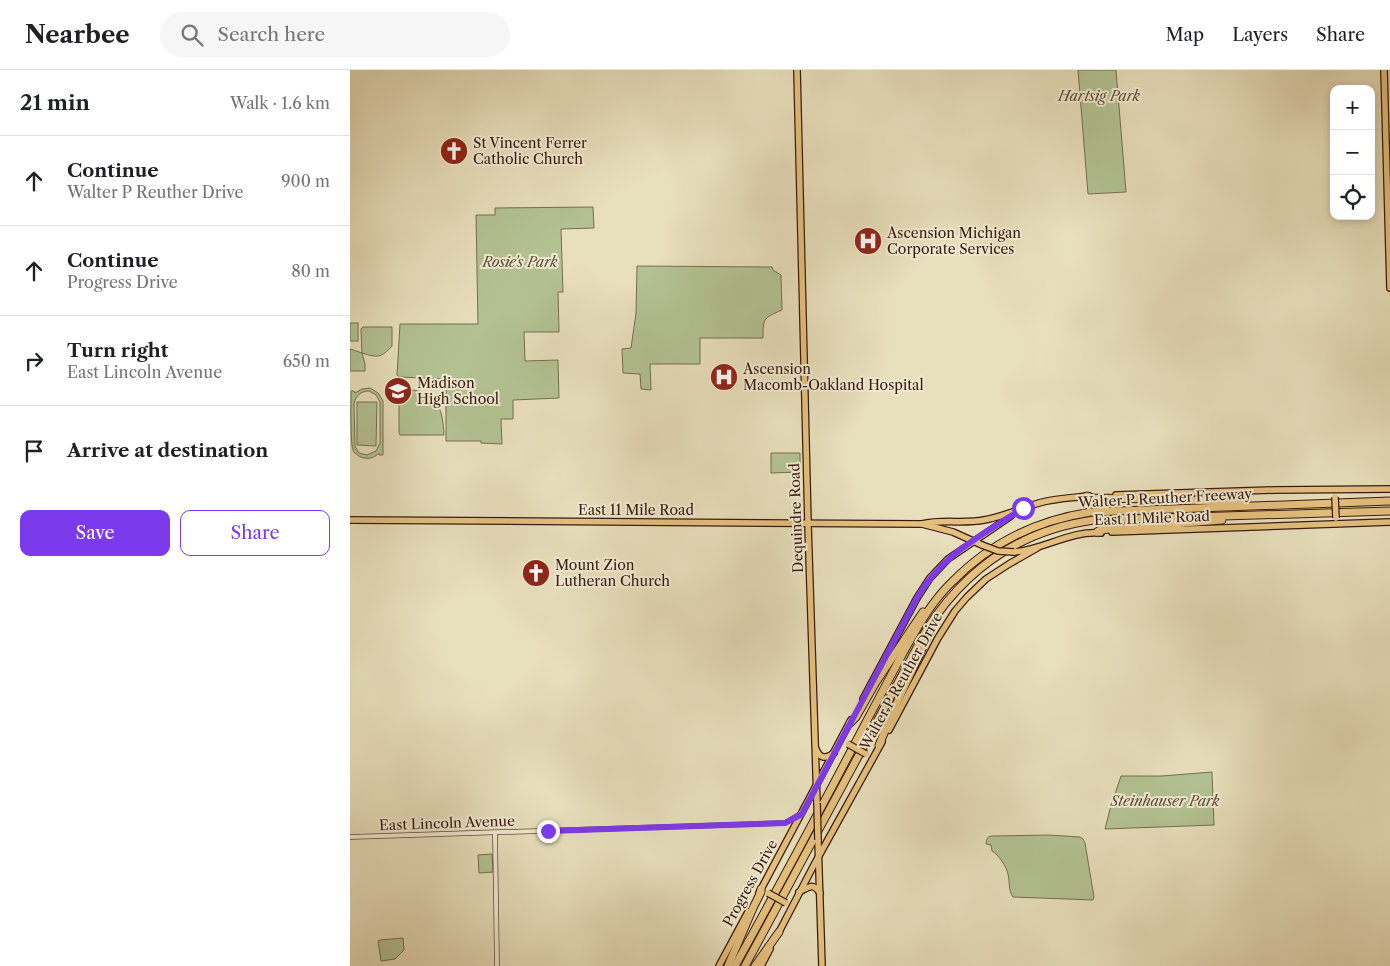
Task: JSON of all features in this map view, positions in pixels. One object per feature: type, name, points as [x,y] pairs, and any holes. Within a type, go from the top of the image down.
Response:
[{"type":"highway","points":[[1087,496],[1092,498],[1245,502],[1310,501],[1329,503]]},
{"type":"highway","name":"Walter P Reuther Freeway","points":[[736,966],[916,629],[942,592],[973,562],[1001,543],[1030,528],[1062,518],[1103,511],[1390,501]]},
{"type":"highway","name":"Walter P Reuther Freeway","points":[[745,966],[921,639],[937,613],[960,586],[984,564],[1005,550],[1032,536],[1068,524],[1094,520],[1390,511]]},
{"type":"highway","points":[[1097,532],[1100,530],[1294,514]]},
{"type":"highway","points":[[879,745],[925,641],[960,586]]},
{"type":"highway","points":[[850,723],[856,717],[916,620],[932,600],[942,592]]},
{"type":"highway","points":[[728,966],[753,908],[761,892],[765,891]]},
{"type":"highway","points":[[755,966],[778,932]]},
{"type":"main road","name":"Dequindre Road","points":[[797,70],[808,524],[822,966]]},
{"type":"main road","points":[[1384,70],[1390,288]]},
{"type":"main road","name":"East 11 Mile Road","points":[[922,524],[930,522],[975,522],[993,519],[1050,500],[1087,496],[1275,490],[1390,489]]},
{"type":"main road","points":[[1335,490],[1336,518],[1341,524]]},
{"type":"main road","name":"Walter P Reuther Drive","points":[[817,786],[923,588],[939,568],[960,550],[1023,508]]},
{"type":"main road","name":"East 11 Mile Road","points":[[350,520],[922,524],[961,535],[998,551],[1014,552],[1037,548],[1068,537],[1097,532],[1390,522]]},
{"type":"main road","points":[[960,550],[963,543],[961,535]]},
{"type":"main road","points":[[981,535],[982,545]]},
{"type":"main road","name":"Walter P Reuther Drive","points":[[761,966],[879,745],[955,611],[986,579],[1037,548]]},
{"type":"main road","points":[[842,740],[873,757]]},
{"type":"main road","points":[[816,747],[818,754],[822,757],[835,752]]},
{"type":"main road","name":"Progress Drive","points":[[719,966],[765,891],[766,881],[817,786]]},
{"type":"main road","points":[[799,892],[812,886],[820,893]]},
{"type":"main road","points":[[765,891],[793,906]]},
{"type":"street","name":"East Lincoln Avenue","points":[[350,837],[785,823],[802,814]]},
{"type":"street","points":[[785,823],[792,832]]},
{"type":"street","points":[[495,833],[497,966]]},
{"type":"green space","name":"Hartsig Park","points":[[1078,70],[1116,70],[1126,192],[1088,194]]},
{"type":"green space","name":"Rosie's Park","points":[[593,207],[594,228],[561,229],[563,292],[558,292],[559,332],[524,332],[525,361],[558,360],[559,398],[513,400],[513,419],[501,419],[502,444],[481,443],[481,441],[446,441],[446,379],[399,377],[397,375],[400,324],[478,324],[476,215],[495,215],[495,208]]},
{"type":"green space","points":[[637,266],[772,267],[773,270],[781,275],[782,310],[766,319],[763,326],[763,338],[700,338],[700,364],[650,364],[651,390],[641,389],[640,374],[623,373],[622,349],[631,348],[636,313]]},
{"type":"green space","points":[[350,323],[358,323],[358,341],[350,341]]},
{"type":"green space","points":[[363,327],[392,327],[392,346],[385,353],[379,356],[372,356],[362,353],[361,329]]},
{"type":"green space","points":[[350,349],[362,353],[365,371],[350,371]]},
{"type":"green space","points":[[370,388],[378,393],[383,401],[383,455],[379,455],[379,453],[369,458],[358,456],[352,446],[351,391],[355,393],[362,389]],"holes":[[[369,391],[376,395],[380,402],[380,443],[376,451],[367,455],[359,453],[355,446],[354,404],[359,394]]]},
{"type":"green space","points":[[413,390],[429,395],[438,405],[441,412],[444,435],[400,435],[399,391]]},
{"type":"green space","points":[[357,402],[377,402],[376,446],[357,445]]},
{"type":"green space","points":[[771,453],[800,453],[800,472],[771,473]]},
{"type":"green space","name":"Steinhauser Park","points":[[1212,772],[1214,825],[1105,829],[1121,776],[1162,776]]},
{"type":"green space","points":[[1048,835],[1080,837],[1083,839],[1093,900],[1013,897],[1010,892],[1006,868],[1000,858],[992,851],[991,845],[986,844],[987,839],[992,836]]},
{"type":"green space","points":[[492,854],[493,872],[479,873],[478,855]]},
{"type":"green space","points":[[403,938],[404,950],[395,959],[381,961],[378,941]]},
{"type":"place","name":"St Vincent Ferrer Catholic Church","points":[[454,151]]},
{"type":"place","name":"Ascension Michigan Corporate Services","points":[[868,241]]},
{"type":"place","name":"Ascension Macomb-Oakland Hospital","points":[[724,377]]},
{"type":"place","name":"Madison High School","points":[[398,391]]},
{"type":"place","name":"Mount Zion Lutheran Church","points":[[536,573]]},
{"type":"route","points":[[548,831],[785,823],[802,814],[856,710],[917,598],[930,578],[948,559],[1023,508]]}]
